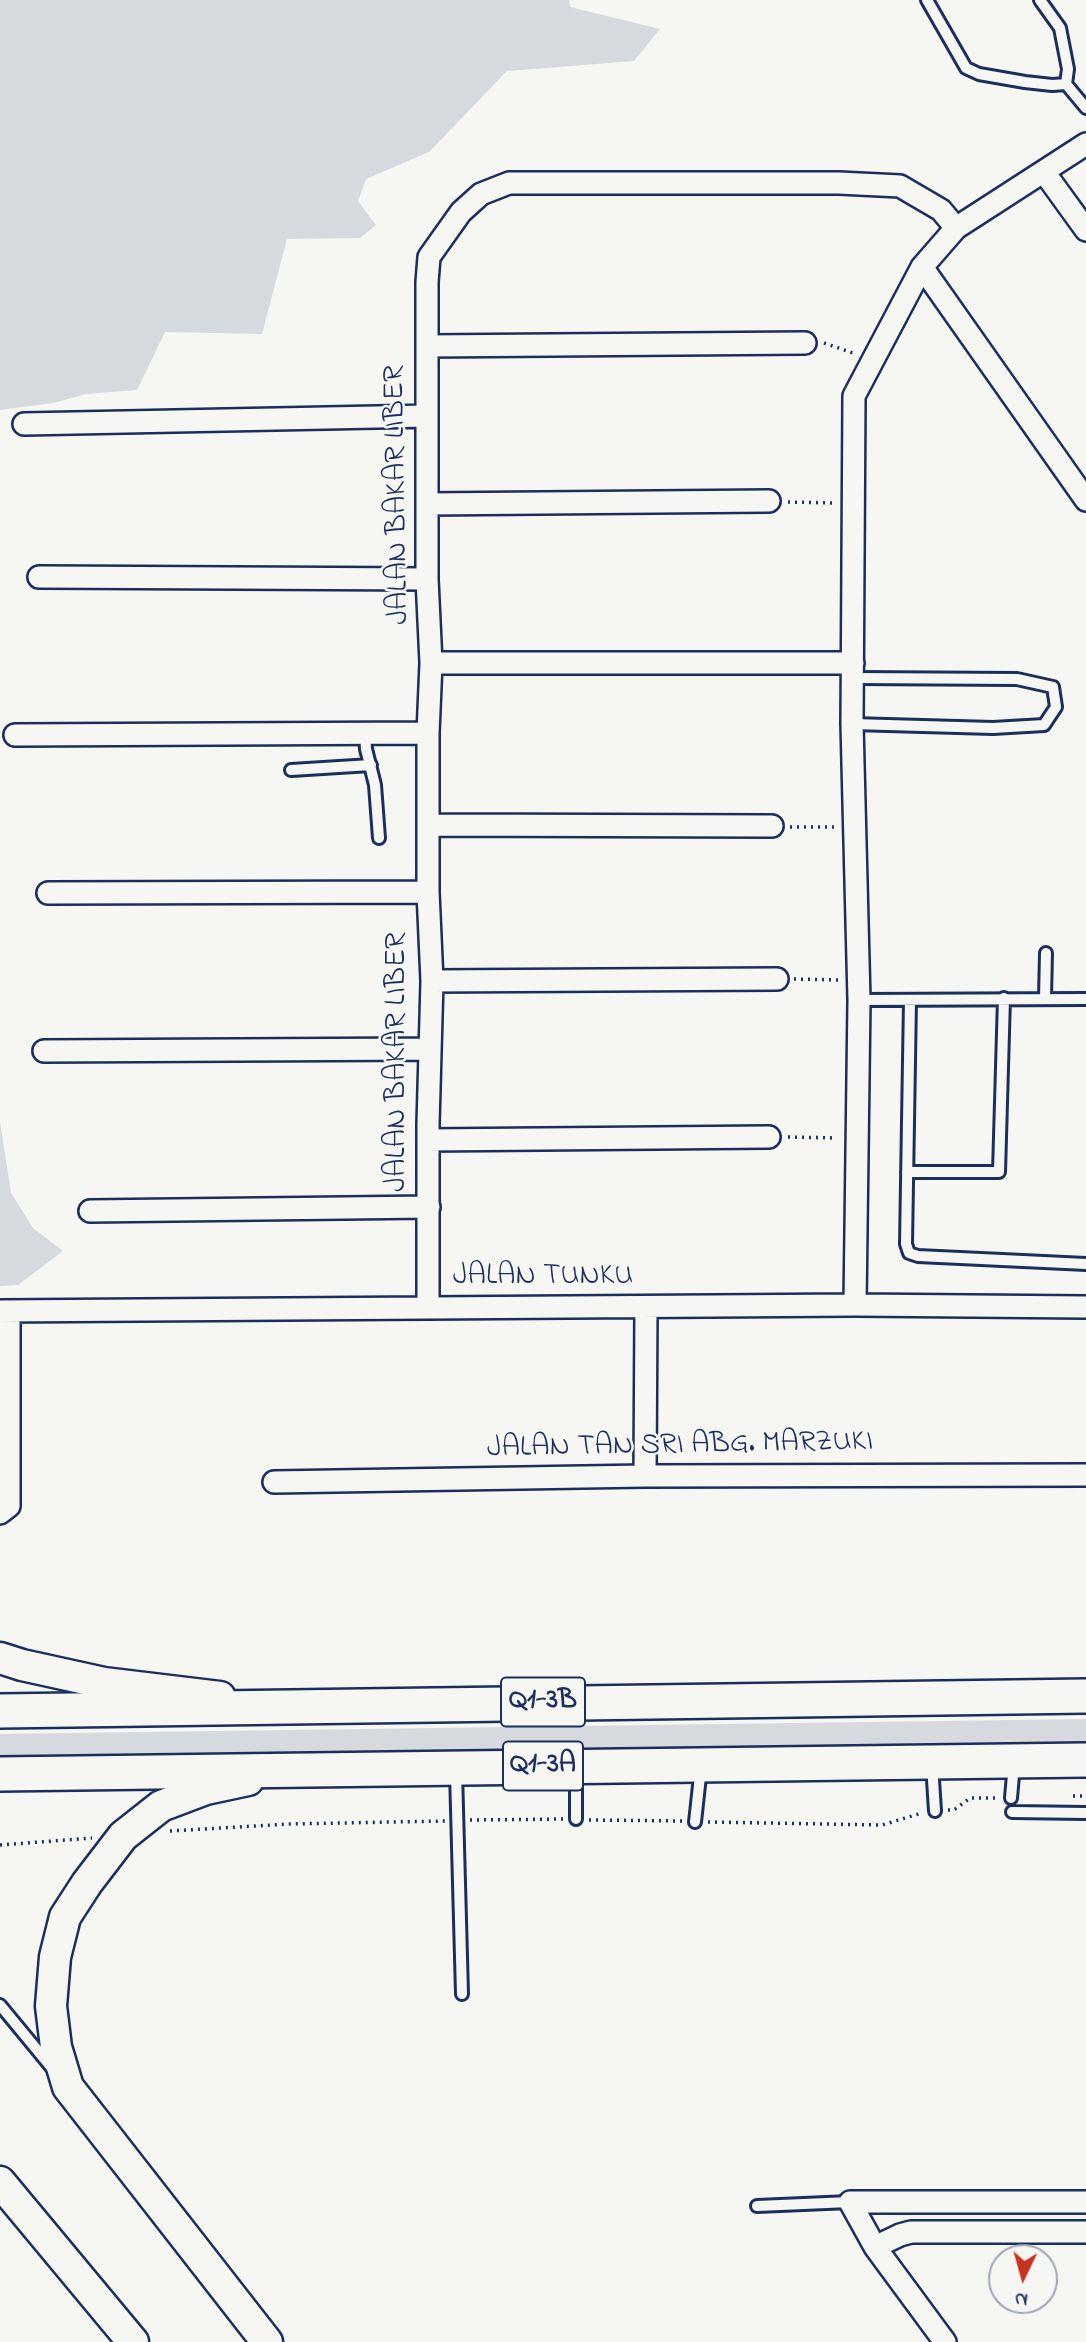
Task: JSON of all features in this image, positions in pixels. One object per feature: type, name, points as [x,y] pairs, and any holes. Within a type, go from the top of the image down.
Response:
[{"type":"main road","name":"Q1-3B","points":[[0,1711],[1086,1696]]},
{"type":"main road","name":"Q1-3A","points":[[0,1774],[1086,1759]]},
{"type":"street","points":[[855,1305],[859,990],[852,724],[854,396],[922,267],[956,228],[1086,144]]},
{"type":"street","points":[[1044,172],[1086,230]]},
{"type":"street","name":"JALAN BAKAR LIBER","points":[[428,1308],[429,1049],[432,981],[428,892],[431,663],[427,579],[429,257],[461,212],[481,194],[509,183],[839,183],[900,186],[941,210],[956,228]]},
{"type":"street","points":[[922,267],[1086,500]]},
{"type":"street","points":[[427,346],[805,344]]},
{"type":"street","points":[[24,424],[427,416]]},
{"type":"street","points":[[427,504],[769,501]]},
{"type":"street","points":[[39,577],[427,579]]},
{"type":"street","points":[[431,663],[853,671]]},
{"type":"street","points":[[16,736],[428,733]]},
{"type":"street","points":[[428,825],[772,826]]},
{"type":"street","points":[[48,893],[428,892]]},
{"type":"street","points":[[432,981],[777,979]]},
{"type":"street","points":[[44,1051],[429,1049]]},
{"type":"street","points":[[428,1140],[769,1137]]},
{"type":"street","points":[[90,1212],[429,1207]]},
{"type":"street","name":"JALAN TUNKU","points":[[4,1311],[855,1305],[1086,1307]]},
{"type":"street","points":[[645,1476],[646,1307]]},
{"type":"street","points":[[0,1513],[9,1506],[4,1311]]},
{"type":"street","name":"JALAN TAN SRI ABG. MARZUKI","points":[[274,1482],[645,1476],[1086,1475]]},
{"type":"street","points":[[0,1658],[104,1683],[290,1705]]},
{"type":"street","points":[[267,2342],[68,2087],[56,2047],[51,2006],[55,1957],[65,1917],[123,1836],[161,1806],[206,1788],[306,1769]]},
{"type":"street","points":[[0,2182],[133,2342]]},
{"type":"street","points":[[945,2342],[875,2247],[850,2202],[1086,2202]]},
{"type":"street","points":[[875,2247],[911,2232],[1086,2232]]},
{"type":"lane","points":[[927,0],[966,68],[979,74],[1025,82],[1066,84]]},
{"type":"lane","points":[[1040,0],[1060,28],[1068,69],[1066,84],[1086,108]]},
{"type":"lane","points":[[852,724],[993,728],[1044,725],[1056,707],[1053,687],[1017,679],[853,671]]},
{"type":"lane","points":[[365,733],[379,838]]},
{"type":"lane","points":[[291,770],[371,765]]},
{"type":"lane","points":[[1045,998],[1046,953]]},
{"type":"lane","points":[[859,990],[910,1000],[1086,999]]},
{"type":"lane","points":[[907,1172],[999,1172],[1004,998]]},
{"type":"lane","points":[[910,1000],[906,1244],[909,1253],[918,1256],[1086,1264]]},
{"type":"lane","points":[[1011,1798],[1014,1760]]},
{"type":"lane","points":[[932,1761],[935,1811]]},
{"type":"lane","points":[[695,1822],[701,1764]]},
{"type":"lane","points":[[576,1766],[576,1819]]},
{"type":"lane","points":[[456,1767],[462,1994]]},
{"type":"lane","points":[[1012,1812],[1086,1813]]},
{"type":"lane","points":[[0,2005],[68,2087]]},
{"type":"lane","points":[[757,2206],[850,2202]]},
{"type":"path","points":[[805,344],[824,343],[837,346],[870,363]]},
{"type":"path","points":[[769,501],[853,503]]},
{"type":"path","points":[[772,826],[854,828]]},
{"type":"path","points":[[777,979],[859,990]]},
{"type":"path","points":[[769,1137],[856,1138]]},
{"type":"path","points":[[1061,1796],[1086,1796]]},
{"type":"path","points":[[0,1845],[197,1828],[457,1821],[576,1819],[882,1825],[915,1814],[954,1810],[970,1798],[1011,1798]]},
{"type":"shaded area","points":[[0,0],[569,0],[570,7],[660,29],[634,61],[507,71],[429,152],[366,179],[358,201],[376,225],[360,238],[287,239],[262,334],[165,332],[137,390],[86,394],[53,403],[0,410]]},
{"type":"shaded area","points":[[0,1122],[11,1193],[33,1228],[63,1251],[18,1285],[0,1286]]},
{"type":"shaded area","points":[[1086,1719],[1086,1744],[0,1761],[0,1734]]}]
